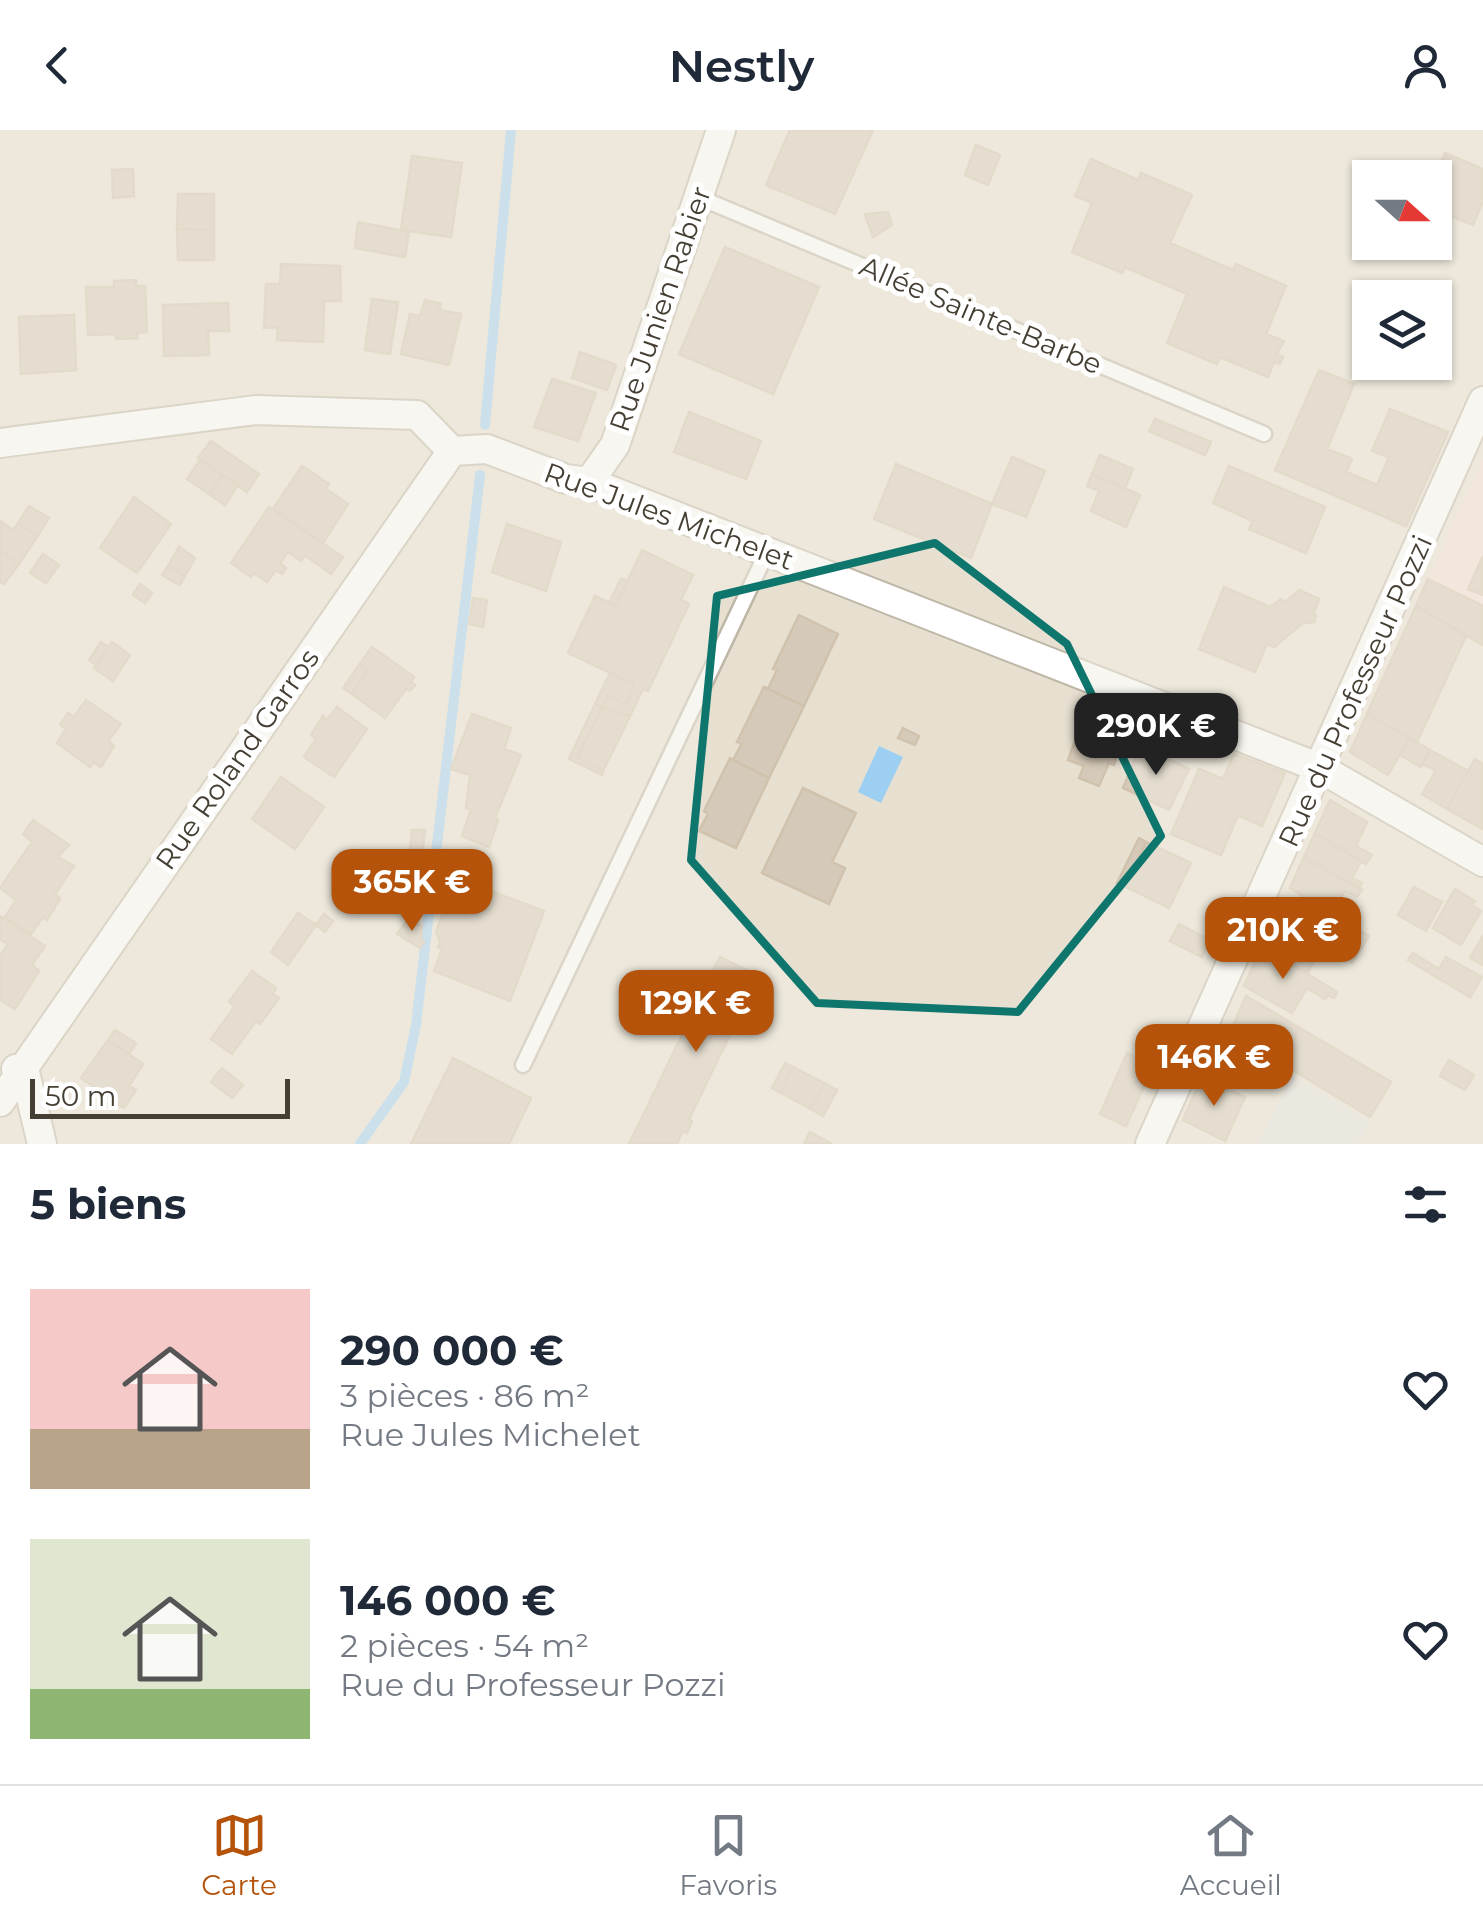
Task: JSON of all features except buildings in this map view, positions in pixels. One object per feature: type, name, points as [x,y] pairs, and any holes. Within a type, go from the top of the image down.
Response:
[{"type":"street","name":"Rue Junien Rabier","points":[[588,482],[615,445],[721,130]]},
{"type":"street","name":"Rue du Professeur Pozzi","points":[[1150,1144],[1483,401]]},
{"type":"street","points":[[0,443],[256,410],[330,411],[417,415],[452,451]]},
{"type":"street","name":"Rue Jules Michelet","points":[[452,451],[487,448],[566,479],[588,482],[1320,768],[1483,862]]},
{"type":"street","name":"Rue Roland Garros","points":[[0,1102],[12,1070],[452,451]]},
{"type":"street","points":[[12,1070],[42,1144]]},
{"type":"lane","name":"Allée Sainte-Barbe","points":[[698,197],[1264,434]]},
{"type":"lane","points":[[523,1065],[767,552]]},
{"type":"highlighted area","points":[[935,543],[1067,644],[1161,836],[1018,1012],[817,1003],[691,860],[717,596]]},
{"type":"shaded area","points":[[0,130],[1483,130],[1483,1144],[0,1144]]},
{"type":"shaded area","points":[[1483,458],[1483,645],[1416,606]]},
{"type":"shaded area","points":[[1292,1075],[1371,1122],[1356,1144],[1257,1144]]},
{"type":"water","points":[[879,746],[903,757],[881,803],[858,792]]},
{"type":"waterway","points":[[485,425],[511,130]]},
{"type":"waterway","points":[[360,1144],[404,1082],[416,1025],[480,475]]}]
